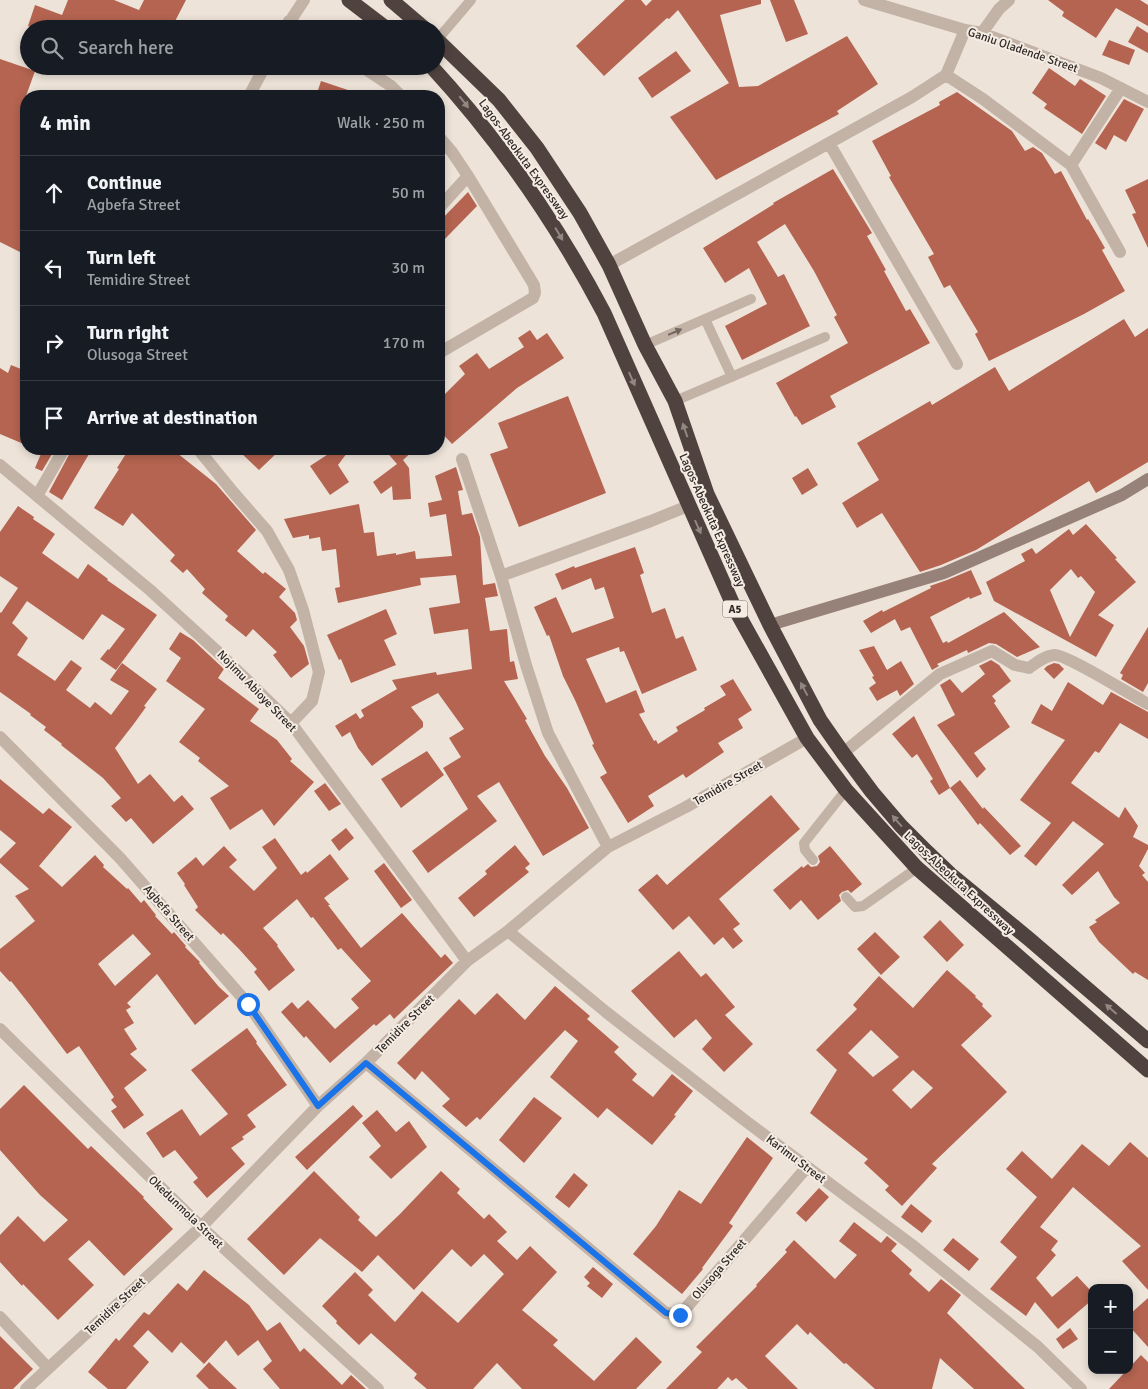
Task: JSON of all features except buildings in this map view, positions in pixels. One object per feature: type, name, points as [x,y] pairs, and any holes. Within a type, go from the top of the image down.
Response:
[{"type":"highway","points":[[349,0],[375,20]]},
{"type":"highway","points":[[391,0],[414,20]]},
{"type":"highway","name":"Lagos-Abeokuta Expressway","points":[[445,47],[499,100],[537,148],[580,213],[609,265],[646,345],[675,401],[707,494],[770,625],[820,720],[843,753],[872,792],[901,826],[939,863],[1148,1041]]},
{"type":"highway","name":"Lagos-Abeokuta Expressway","points":[[439,75],[461,99],[496,145],[555,227],[582,272],[604,313],[734,606],[808,738],[846,790],[917,868],[1148,1070]]},
{"type":"main road","points":[[770,625],[944,573],[1122,495],[1148,479]]},
{"type":"street","points":[[290,20],[304,0]]},
{"type":"street","name":"Ganiu Oladende Street","points":[[864,0],[965,30],[982,33],[1101,78],[1148,102]]},
{"type":"street","points":[[982,33],[1009,0]]},
{"type":"street","points":[[609,265],[912,97],[946,75],[965,30]]},
{"type":"street","points":[[252,90],[260,75]]},
{"type":"street","points":[[374,75],[395,90]]},
{"type":"street","points":[[946,75],[983,99],[1071,165],[1120,252]]},
{"type":"street","points":[[1071,165],[1121,88]]},
{"type":"street","points":[[829,143],[957,364]]},
{"type":"street","points":[[445,144],[468,176],[534,285],[535,293],[533,298],[445,349]]},
{"type":"street","points":[[445,201],[468,176]]},
{"type":"street","points":[[37,496],[61,455]]},
{"type":"street","points":[[203,455],[268,531],[289,570],[303,610],[319,672],[312,701],[290,723]]},
{"type":"street","points":[[462,459],[548,733],[608,847]]},
{"type":"street","name":"Nojimu Abioye Street","points":[[0,465],[171,609],[290,723],[467,961]]},
{"type":"street","points":[[500,576],[688,506]]},
{"type":"street","points":[[843,753],[940,674],[992,651],[1015,666],[1029,668],[1044,658],[1055,655],[1071,661],[1148,704]]},
{"type":"street","name":"Agbefa Street","points":[[0,737],[120,858],[248,1004],[318,1106]]},
{"type":"street","name":"Temidire Street","points":[[33,1387],[48,1368],[200,1227],[318,1106],[366,1063],[467,961],[508,931],[608,847],[686,807],[808,738]]},
{"type":"street","name":"Karimu Street","points":[[508,931],[606,1012],[807,1167],[912,1245],[1038,1347],[1081,1389]]},
{"type":"street","name":"Okedunmola Street","points":[[0,1029],[200,1227],[378,1389]]},
{"type":"street","name":"Olusoga Street","points":[[366,1063],[666,1313],[680,1315],[807,1167]]},
{"type":"street","points":[[0,1317],[48,1368]]},
{"type":"lane","points":[[445,30],[471,0]]},
{"type":"lane","points":[[646,345],[751,299]]},
{"type":"lane","points":[[705,319],[732,377]]},
{"type":"lane","points":[[675,401],[826,337]]},
{"type":"lane","points":[[813,860],[805,850],[804,844],[846,790]]},
{"type":"lane","points":[[846,897],[855,907],[863,906],[917,868]]},
{"type":"route","points":[[248,1004],[318,1106],[366,1063],[666,1313],[680,1315]]}]
